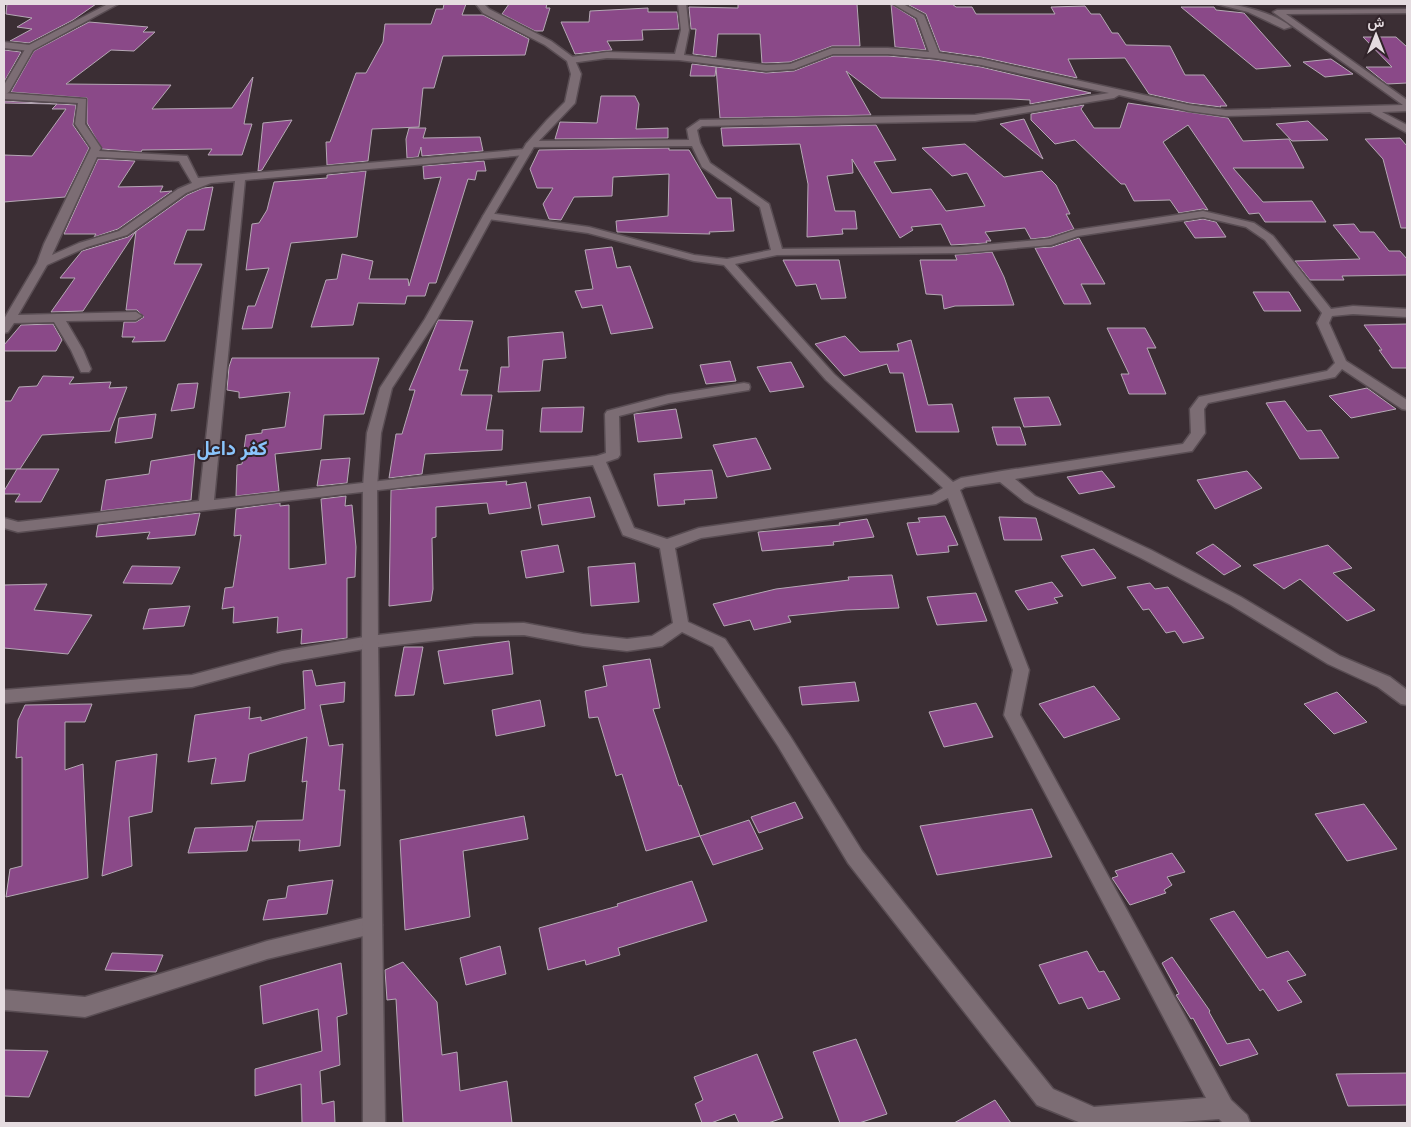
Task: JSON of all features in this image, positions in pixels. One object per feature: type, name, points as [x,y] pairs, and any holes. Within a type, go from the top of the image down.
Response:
[{"type":"street","points":[[4,92],[30,48],[114,4]]},
{"type":"street","points":[[374,1123],[370,487],[374,433],[386,388],[430,319],[528,148],[550,122],[570,103],[576,74],[571,60],[548,43],[486,11],[480,4]]},
{"type":"street","points":[[679,57],[685,30],[682,4]]},
{"type":"street","points":[[897,4],[921,17],[935,55]]},
{"type":"street","points":[[1221,4],[1250,10],[1337,53]]},
{"type":"street","points":[[1407,11],[1277,12],[1407,104]]},
{"type":"street","points":[[4,44],[30,48]]},
{"type":"street","points":[[571,60],[607,55],[679,57],[766,68],[791,67],[832,51],[888,51],[935,55],[981,62],[1189,108],[1226,113],[1407,108]]},
{"type":"street","points":[[777,252],[765,206],[706,166],[695,143],[692,128],[700,123],[975,118],[1123,94]]},
{"type":"street","points":[[4,96],[83,101],[80,124],[96,148],[50,244],[43,263],[7,324]]},
{"type":"street","points":[[1372,110],[1407,130]]},
{"type":"street","points":[[94,154],[183,158],[196,182],[528,148],[695,143]]},
{"type":"street","points":[[206,506],[240,178]]},
{"type":"street","points":[[43,263],[83,245],[123,233],[182,191],[211,180]]},
{"type":"street","points":[[488,216],[590,230],[694,258],[727,262],[777,252],[961,250],[1051,242],[1076,233],[1203,214],[1250,225],[1269,238],[1328,313]]},
{"type":"street","points":[[727,262],[830,377],[952,489],[1020,670],[1012,715],[1223,1108],[1239,1123]]},
{"type":"street","points":[[1328,313],[1353,310],[1407,314]]},
{"type":"street","points":[[1328,313],[1323,323],[1341,363],[1407,406]]},
{"type":"street","points":[[7,324],[58,318],[136,316]]},
{"type":"street","points":[[58,318],[77,350],[85,368]]},
{"type":"street","points":[[598,460],[628,531],[667,545],[699,533],[936,499],[961,483],[1187,448],[1198,433],[1197,409],[1204,400],[1331,374],[1341,363]]},
{"type":"street","points":[[4,524],[18,527],[598,460],[613,455],[612,414],[668,399],[744,387]]},
{"type":"street","points":[[1002,476],[1030,499],[1146,554],[1236,601],[1334,660],[1384,682],[1407,699]]},
{"type":"street","points":[[667,545],[681,625]]},
{"type":"street","points":[[681,625],[719,643],[784,741],[855,857],[1044,1097],[1094,1118],[1223,1108]]},
{"type":"street","points":[[4,698],[192,681],[282,657],[370,642],[474,630],[524,629],[628,646],[656,642],[681,625]]},
{"type":"street","points":[[4,1000],[85,1007],[267,950],[372,925]]},
{"type":"building","points":[[7,4],[96,4],[73,20],[29,43],[10,41],[32,29],[17,27],[32,18],[6,14]]},
{"type":"building","points":[[444,4],[466,4],[462,15],[483,15],[529,39],[525,55],[443,56],[434,88],[423,88],[419,127],[372,129],[368,161],[327,165],[326,142],[330,142],[356,73],[366,73],[383,42],[385,24],[431,24],[436,9],[443,9]]},
{"type":"building","points":[[509,4],[547,4],[546,8],[550,8],[543,31],[535,31],[502,14]]},
{"type":"building","points":[[738,4],[857,4],[860,46],[832,46],[790,62],[762,63],[760,34],[718,34],[716,57],[693,54],[696,29],[691,29],[689,7],[738,8]]},
{"type":"building","points":[[891,4],[915,19],[926,50],[895,47]]},
{"type":"building","points":[[907,4],[952,4],[956,7],[972,7],[976,14],[1055,14],[1051,7],[1085,6],[1091,14],[1100,14],[1112,33],[1118,33],[1126,45],[1170,46],[1185,75],[1204,75],[1227,106],[1189,103],[1149,94],[1125,58],[1068,59],[1077,78],[981,57],[940,51],[926,14]]},
{"type":"building","points":[[1181,7],[1214,7],[1216,10],[1244,13],[1291,66],[1256,69]]},
{"type":"building","points":[[648,8],[648,12],[677,12],[679,29],[642,30],[643,40],[607,41],[612,50],[575,54],[561,22],[589,22],[590,11]]},
{"type":"building","points":[[89,22],[148,27],[143,32],[155,32],[134,51],[111,50],[66,84],[171,85],[152,109],[232,108],[253,77],[244,124],[252,124],[242,155],[208,155],[212,149],[142,150],[141,152],[102,149],[87,123],[87,98],[11,92],[34,51]]},
{"type":"building","points":[[1363,37],[1396,37],[1407,47],[1407,83],[1387,84],[1366,67],[1392,67]]},
{"type":"building","points":[[4,50],[21,52],[4,82]]},
{"type":"building","points":[[833,56],[888,56],[935,60],[981,67],[1091,93],[1030,104],[1030,100],[1011,99],[881,98],[846,71],[871,115],[720,118],[716,67],[766,73],[794,71]]},
{"type":"building","points":[[1331,59],[1353,74],[1325,77],[1303,62]]},
{"type":"building","points":[[692,64],[716,67],[715,76],[690,76]]},
{"type":"building","points":[[601,96],[635,96],[639,104],[636,129],[668,128],[668,138],[555,139],[560,122],[597,123]]},
{"type":"building","points":[[4,101],[76,105],[73,125],[89,148],[65,197],[4,202],[4,155],[32,156],[66,109],[52,109],[57,104],[4,103]]},
{"type":"building","points":[[1128,103],[1228,118],[1243,141],[1289,139],[1304,168],[1233,168],[1263,202],[1312,201],[1326,222],[1265,222],[1259,213],[1249,214],[1188,125],[1163,142],[1208,210],[1203,209],[1179,213],[1170,200],[1134,201],[1125,184],[1121,184],[1075,140],[1055,144],[1031,120],[1031,114],[1084,105],[1081,109],[1094,128],[1120,128]]},
{"type":"building","points":[[1024,119],[1043,159],[1000,124]]},
{"type":"building","points":[[292,120],[262,170],[258,171],[263,123]]},
{"type":"building","points":[[1308,121],[1328,140],[1292,141],[1276,124]]},
{"type":"building","points":[[876,125],[896,160],[874,162],[892,193],[931,189],[946,211],[985,206],[967,173],[952,176],[922,148],[965,144],[1004,177],[1042,171],[1056,185],[1070,214],[1066,214],[1074,229],[1049,237],[1031,239],[1025,228],[985,232],[991,241],[986,241],[987,243],[951,245],[941,224],[911,227],[913,230],[900,238],[852,159],[853,173],[827,176],[835,211],[855,211],[857,229],[842,229],[843,234],[807,237],[808,184],[800,144],[723,146],[721,128]]},
{"type":"building","points":[[409,128],[426,128],[423,138],[480,137],[483,151],[422,156],[421,147],[418,157],[407,158],[406,139]]},
{"type":"building","points":[[1400,138],[1407,146],[1407,228],[1401,228],[1383,159],[1365,139]]},
{"type":"building","points":[[669,148],[669,150],[689,150],[717,198],[731,198],[734,231],[709,232],[710,234],[617,232],[616,221],[668,216],[669,174],[613,177],[612,196],[574,197],[561,220],[549,219],[543,204],[553,188],[537,188],[530,169],[539,150]]},
{"type":"building","points":[[98,159],[135,161],[118,187],[163,186],[160,192],[172,191],[118,229],[94,237],[96,234],[64,234]]},
{"type":"building","points":[[484,161],[486,171],[477,171],[475,180],[468,179],[436,283],[429,283],[425,296],[407,296],[405,304],[358,303],[353,325],[311,327],[326,280],[337,279],[342,254],[373,261],[369,279],[408,279],[409,286],[441,177],[424,179],[423,166]]},
{"type":"building","points":[[366,171],[357,237],[291,243],[272,328],[242,329],[248,306],[255,306],[269,268],[246,270],[252,224],[259,223],[267,210],[274,182],[327,178],[327,175]]},
{"type":"building","points":[[213,187],[204,230],[187,230],[174,264],[202,264],[165,341],[132,342],[135,337],[122,337],[124,322],[136,322],[144,317],[137,310],[126,310],[136,231],[187,195],[203,188]]},
{"type":"building","points":[[1203,219],[1216,222],[1226,237],[1195,238],[1184,222]]},
{"type":"building","points":[[1354,224],[1360,232],[1374,232],[1389,251],[1400,251],[1407,259],[1407,275],[1342,276],[1344,280],[1310,280],[1295,261],[1360,259],[1333,225]]},
{"type":"building","points":[[136,232],[83,311],[51,312],[75,278],[60,278],[82,251],[128,237]]},
{"type":"building","points":[[1079,238],[1105,284],[1081,284],[1091,304],[1064,304],[1035,248],[1052,247]]},
{"type":"building","points":[[612,247],[617,268],[630,266],[653,328],[611,334],[602,305],[582,308],[575,291],[593,289],[585,250]]},
{"type":"building","points":[[992,252],[1014,305],[955,306],[944,309],[942,295],[926,294],[920,260],[957,260],[955,255]]},
{"type":"building","points":[[783,260],[839,260],[846,298],[821,299],[816,284],[796,286]]},
{"type":"building","points":[[1253,292],[1289,292],[1301,311],[1264,311]]},
{"type":"building","points":[[438,320],[473,321],[459,370],[468,370],[461,395],[492,395],[486,430],[503,430],[502,450],[425,454],[422,474],[389,478],[396,434],[402,434],[415,390],[409,390]]},
{"type":"building","points":[[53,324],[62,340],[56,351],[4,351],[4,345],[21,325]]},
{"type":"building","points":[[1407,324],[1407,368],[1392,368],[1364,325]]},
{"type":"building","points":[[1107,328],[1145,328],[1156,348],[1147,348],[1166,394],[1129,394],[1121,374],[1129,374]]},
{"type":"building","points":[[563,332],[566,358],[543,360],[540,391],[498,392],[501,367],[509,367],[508,337]]},
{"type":"building","points":[[845,336],[860,352],[899,351],[897,344],[911,340],[928,405],[952,404],[959,432],[916,432],[903,373],[890,373],[887,364],[844,376],[815,344]]},
{"type":"building","points":[[232,358],[379,358],[364,414],[324,415],[321,449],[275,454],[279,491],[236,496],[237,465],[242,464],[246,435],[262,433],[262,430],[285,427],[290,392],[239,398],[239,392],[227,390],[229,367]]},
{"type":"building","points":[[730,361],[736,381],[706,384],[700,365]]},
{"type":"building","points":[[791,362],[804,387],[770,392],[757,367]]},
{"type":"building","points":[[43,376],[74,377],[69,384],[111,382],[109,388],[127,387],[110,431],[42,435],[20,469],[4,469],[4,401],[11,401],[19,387],[37,386]]},
{"type":"building","points":[[198,383],[194,408],[171,411],[178,384]]},
{"type":"building","points":[[1367,388],[1396,409],[1351,418],[1329,396]]},
{"type":"building","points":[[1049,397],[1061,425],[1024,427],[1014,398]]},
{"type":"building","points":[[1285,401],[1307,431],[1321,430],[1339,458],[1300,459],[1266,403]]},
{"type":"building","points":[[584,407],[582,432],[540,432],[542,408]]},
{"type":"building","points":[[676,409],[682,438],[638,442],[634,414]]},
{"type":"building","points":[[156,414],[152,438],[115,443],[119,418]]},
{"type":"building","points":[[992,427],[1020,427],[1026,445],[997,445]]},
{"type":"building","points":[[756,438],[771,469],[727,477],[713,445]]},
{"type":"building","points":[[195,454],[191,500],[101,511],[106,480],[149,474],[151,461]]},
{"type":"building","points":[[350,458],[347,483],[317,486],[321,460]]},
{"type":"building","points":[[17,469],[59,469],[41,502],[15,502],[20,494],[4,494],[4,491]]},
{"type":"building","points":[[712,470],[717,498],[684,500],[685,504],[658,506],[654,474]]},
{"type":"building","points":[[1102,471],[1115,487],[1079,494],[1067,477]]},
{"type":"building","points":[[1247,471],[1262,488],[1215,509],[1197,480]]},
{"type":"building","points":[[507,481],[506,485],[526,482],[531,508],[489,514],[487,503],[436,507],[436,537],[432,538],[433,589],[431,601],[389,606],[391,490]]},
{"type":"building","points":[[346,496],[345,506],[352,505],[356,547],[355,577],[347,578],[347,638],[301,644],[302,629],[277,633],[278,617],[233,623],[234,607],[222,609],[225,588],[233,587],[241,535],[234,536],[236,509],[280,503],[280,506],[289,505],[289,569],[326,564],[321,499]]},
{"type":"building","points":[[590,497],[595,517],[542,525],[538,505]]},
{"type":"building","points":[[200,513],[195,535],[147,539],[150,532],[96,537],[98,525]]},
{"type":"building","points":[[945,516],[958,545],[948,546],[949,552],[917,555],[907,523],[920,522],[918,518]]},
{"type":"building","points":[[999,517],[1036,518],[1042,540],[1004,540]]},
{"type":"building","points":[[867,519],[874,537],[833,542],[834,545],[762,551],[758,532],[840,525],[839,523]]},
{"type":"building","points":[[1213,544],[1241,566],[1224,575],[1196,553]]},
{"type":"building","points":[[558,545],[564,572],[526,578],[521,551]]},
{"type":"building","points":[[1328,545],[1352,568],[1333,573],[1375,610],[1347,621],[1300,579],[1284,589],[1253,565]]},
{"type":"building","points":[[1094,549],[1116,578],[1082,586],[1061,556]]},
{"type":"building","points":[[635,563],[639,602],[591,606],[588,567]]},
{"type":"building","points":[[132,566],[180,567],[172,584],[123,583]]},
{"type":"building","points":[[892,575],[899,608],[846,610],[788,616],[791,622],[754,630],[750,620],[724,626],[713,604],[776,589],[849,580],[848,577]]},
{"type":"building","points":[[1052,582],[1063,596],[1054,598],[1058,603],[1028,610],[1015,591]]},
{"type":"building","points":[[1150,583],[1155,589],[1168,587],[1204,638],[1183,643],[1175,631],[1166,633],[1149,609],[1143,610],[1127,587]]},
{"type":"building","points":[[47,584],[34,610],[92,615],[68,654],[4,648],[4,585]]},
{"type":"building","points":[[976,593],[987,621],[937,625],[927,597]]},
{"type":"building","points":[[190,606],[184,626],[143,629],[149,609]]},
{"type":"building","points":[[509,641],[513,674],[444,684],[438,651]]},
{"type":"building","points":[[404,647],[423,647],[414,695],[395,696]]},
{"type":"building","points":[[650,659],[660,708],[653,709],[679,786],[681,785],[700,836],[646,851],[622,774],[616,776],[598,717],[589,718],[585,691],[607,686],[603,666]]},
{"type":"building","points":[[312,670],[316,686],[345,682],[344,702],[320,705],[329,746],[343,744],[339,790],[345,790],[340,846],[299,851],[300,840],[252,841],[257,821],[303,820],[307,781],[302,782],[307,737],[249,754],[245,781],[211,784],[216,758],[188,762],[195,715],[250,707],[249,719],[261,717],[261,721],[305,709],[303,671]]},
{"type":"building","points":[[855,682],[859,701],[802,705],[799,687]]},
{"type":"building","points":[[1094,686],[1120,719],[1064,738],[1039,704]]},
{"type":"building","points":[[1337,692],[1367,722],[1334,734],[1304,704]]},
{"type":"building","points":[[540,700],[545,726],[496,736],[492,710]]},
{"type":"building","points":[[976,703],[993,737],[944,747],[929,712]]},
{"type":"building","points":[[92,704],[85,722],[65,722],[65,770],[83,764],[88,878],[6,897],[10,869],[22,866],[22,757],[16,758],[18,720],[25,705]]},
{"type":"building","points":[[157,754],[152,812],[129,817],[132,866],[102,876],[116,761]]},
{"type":"building","points":[[795,802],[803,818],[759,833],[751,817]]},
{"type":"building","points":[[1364,804],[1397,849],[1347,861],[1315,814]]},
{"type":"building","points":[[1032,809],[1052,857],[937,875],[920,826]]},
{"type":"building","points":[[524,816],[528,839],[463,851],[470,917],[405,930],[400,840]]},
{"type":"building","points":[[749,820],[763,849],[713,865],[700,836]]},
{"type":"building","points":[[253,826],[247,851],[188,853],[195,828]]},
{"type":"building","points":[[1172,853],[1185,872],[1167,877],[1172,885],[1164,890],[1166,893],[1130,905],[1112,878],[1118,876],[1115,871]]},
{"type":"building","points":[[333,880],[327,914],[263,920],[268,900],[286,898],[288,886]]},
{"type":"building","points":[[692,881],[707,921],[618,948],[620,955],[586,965],[585,960],[548,970],[539,928],[618,906],[617,904]]},
{"type":"building","points":[[1234,911],[1267,958],[1288,951],[1306,975],[1287,981],[1302,1002],[1278,1011],[1263,989],[1260,991],[1210,919]]},
{"type":"building","points":[[500,946],[506,974],[466,985],[460,958]]},
{"type":"building","points":[[1087,951],[1099,972],[1104,971],[1120,999],[1088,1009],[1082,997],[1059,1004],[1039,965]]},
{"type":"building","points":[[112,953],[163,955],[156,972],[105,970]]},
{"type":"building","points":[[1172,957],[1210,1011],[1227,1044],[1249,1039],[1258,1054],[1220,1066],[1193,1018],[1191,1019],[1176,995],[1179,994],[1162,963]]},
{"type":"building","points":[[403,962],[437,1002],[442,1055],[457,1052],[460,1091],[507,1081],[512,1123],[403,1123],[396,999],[387,1000],[385,970]]},
{"type":"building","points":[[341,963],[347,1014],[337,1017],[340,1065],[320,1071],[322,1104],[334,1101],[335,1123],[302,1123],[301,1084],[255,1096],[255,1069],[322,1051],[318,1009],[263,1024],[260,986]]},
{"type":"building","points":[[856,1039],[887,1114],[859,1123],[840,1123],[813,1052]]},
{"type":"building","points":[[4,1050],[48,1051],[29,1097],[4,1096]]},
{"type":"building","points":[[757,1054],[783,1118],[768,1123],[739,1123],[735,1114],[711,1123],[702,1123],[695,1104],[703,1100],[694,1077]]},
{"type":"building","points":[[1407,1073],[1407,1105],[1348,1106],[1336,1074]]},
{"type":"building","points":[[995,1100],[1011,1123],[954,1123]]},
{"type":"district","name":"كفر داعل","points":[[232,448]]}]
